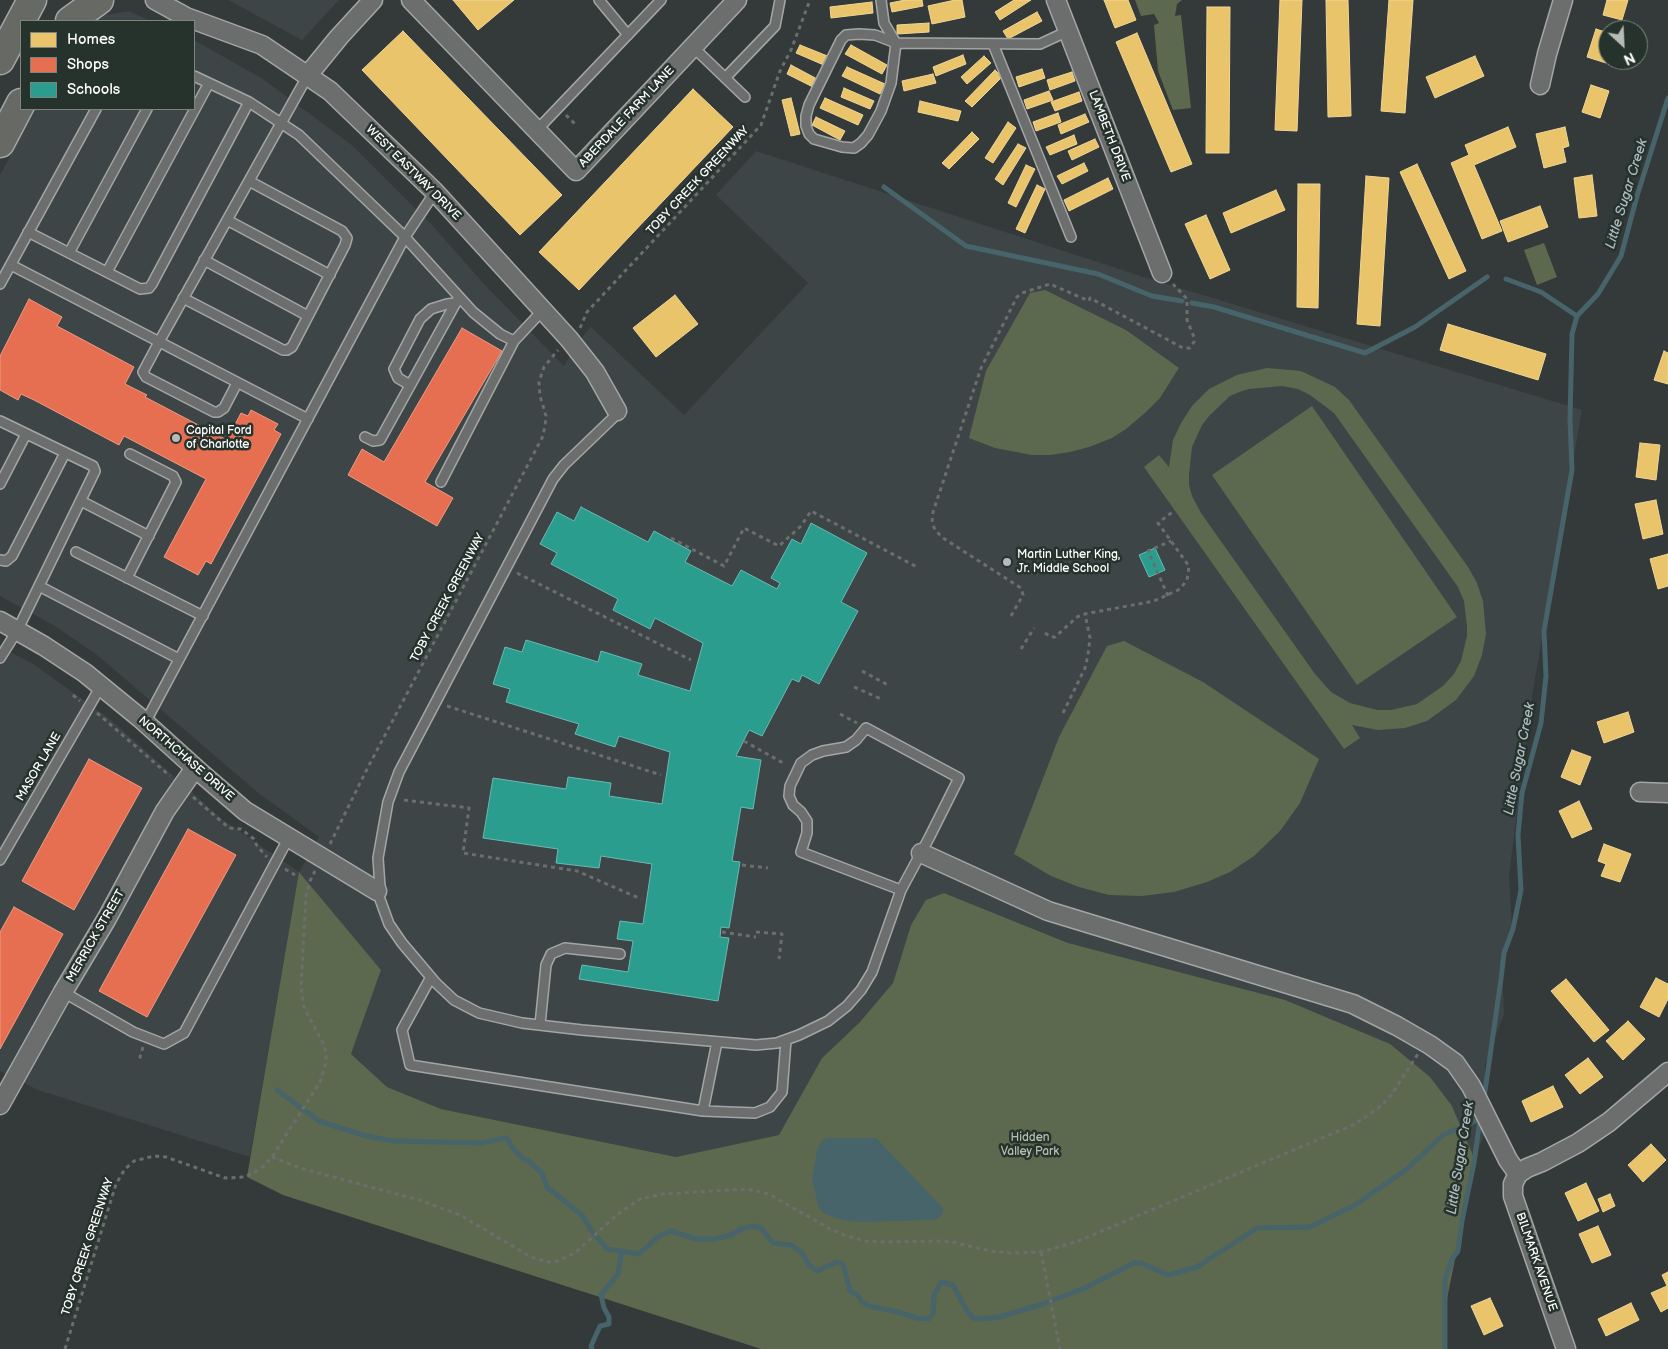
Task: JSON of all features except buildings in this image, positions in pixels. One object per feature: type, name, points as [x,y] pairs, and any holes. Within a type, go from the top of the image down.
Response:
[{"type":"main road","points":[[21,20],[32,0]]},
{"type":"main road","points":[[66,20],[76,0]]},
{"type":"main road","points":[[71,20],[99,0]]},
{"type":"main road","points":[[0,60],[20,22]]},
{"type":"main road","points":[[0,143],[20,105]]},
{"type":"street","name":"WEST EASTWAY DRIVE","points":[[155,0],[194,20]]},
{"type":"street","points":[[308,75],[373,0]]},
{"type":"street","name":"ABERDALE FARM LANE","points":[[411,0],[536,131],[576,170],[737,0]]},
{"type":"street","name":"LAMBETH DRIVE","points":[[1056,0],[1162,273]]},
{"type":"street","points":[[1540,85],[1547,54],[1564,0]]},
{"type":"street","name":"WEST EASTWAY DRIVE","points":[[195,20],[262,46],[330,91],[435,192],[543,310],[595,372],[617,411]]},
{"type":"street","name":"NORTHCHASE DRIVE","points":[[0,621],[44,646],[85,673],[245,810],[377,891]]},
{"type":"street","name":"MERRICK STREET","points":[[2,1098],[106,920],[164,811],[195,768]]},
{"type":"street","points":[[1640,792],[1668,793]]},
{"type":"street","points":[[921,853],[1048,911],[1353,1004],[1396,1026],[1426,1047],[1455,1063],[1471,1086],[1505,1154],[1518,1174],[1578,1144],[1609,1122],[1668,1072]]},
{"type":"street","name":"BILMARK AVENUE","points":[[1518,1174],[1513,1184],[1513,1196],[1566,1349]]},
{"type":"lane","points":[[599,0],[628,35]]},
{"type":"lane","points":[[536,131],[661,0]]},
{"type":"lane","points":[[725,78],[775,26],[780,0]]},
{"type":"lane","points":[[882,0],[884,23],[896,43],[891,83],[881,111],[868,135],[854,148],[814,140],[806,126],[809,105],[840,40],[846,35],[875,35],[896,43],[1040,44],[1068,31]]},
{"type":"lane","points":[[993,44],[1071,237]]},
{"type":"lane","points":[[693,47],[745,97]]},
{"type":"lane","points":[[237,383],[224,408],[214,412],[146,377],[144,371],[158,342],[308,75]]},
{"type":"lane","points":[[195,76],[249,102],[299,135],[405,237],[457,300],[486,324],[514,341]]},
{"type":"lane","points":[[195,109],[209,83]]},
{"type":"lane","points":[[28,232],[140,289],[146,289],[151,286],[249,102]]},
{"type":"lane","points":[[0,284],[95,110]]},
{"type":"lane","points":[[70,253],[146,110]]},
{"type":"lane","points":[[107,272],[194,110]]},
{"type":"lane","points":[[183,298],[283,350],[292,347],[346,245],[347,239],[345,234],[249,181]]},
{"type":"lane","points":[[145,723],[405,237],[435,192]]},
{"type":"lane","points":[[227,220],[330,275]]},
{"type":"lane","points":[[204,260],[308,316]]},
{"type":"lane","points":[[11,265],[308,420]]},
{"type":"lane","points":[[365,437],[373,441],[380,440],[457,300]]},
{"type":"lane","points":[[410,385],[398,378],[394,369],[420,319],[431,309],[457,300]]},
{"type":"lane","points":[[441,482],[514,341],[543,310]]},
{"type":"lane","points":[[617,411],[616,415],[564,465],[553,479],[399,772],[388,802],[378,858],[380,887],[377,891],[389,924],[431,978],[454,1000],[479,1013],[522,1023],[717,1042],[756,1045],[786,1040],[828,1021],[847,1006],[861,990],[872,972],[901,890],[959,778],[866,728],[856,740],[846,747],[823,751],[812,755],[801,763],[790,786],[789,796],[793,805],[807,821],[807,833],[801,852],[901,890]]},
{"type":"lane","points":[[0,421],[93,466],[95,469],[17,631],[0,658]]},
{"type":"lane","points":[[0,484],[26,434]]},
{"type":"lane","points":[[0,560],[6,561],[12,556],[66,453]]},
{"type":"lane","points":[[127,578],[176,480],[173,476],[130,454]]},
{"type":"lane","points":[[81,501],[149,536]]},
{"type":"lane","points":[[76,552],[203,616]]},
{"type":"lane","points":[[39,586],[179,659]]},
{"type":"lane","name":"MASOR LANE","points":[[0,860],[100,686]]},
{"type":"lane","points":[[63,992],[133,1032],[164,1044],[184,1033],[288,837]]},
{"type":"lane","points":[[540,1025],[546,965],[551,954],[565,948],[620,954]]},
{"type":"lane","points":[[431,978],[402,1030],[410,1065],[703,1111],[755,1113],[770,1107],[782,1092],[786,1040]]},
{"type":"lane","points":[[703,1111],[717,1042]]},
{"type":"path","name":"TOBY CREEK GREENWAY","points":[[580,328],[587,312],[761,125],[780,72],[791,50],[810,0]]},
{"type":"path","points":[[1011,616],[1022,595],[1021,588],[943,538],[935,530],[932,522],[933,512],[982,368],[1017,297],[1022,293],[1050,284],[1089,301],[1090,298],[1183,348],[1190,348],[1194,342],[1194,337],[1187,320],[1187,299],[1169,277],[1162,273]]},
{"type":"path","name":"TOBY CREEK GREENWAY","points":[[328,848],[371,762],[542,438],[546,416],[540,396],[539,382],[544,367],[555,353]]},
{"type":"path","points":[[1045,633],[1056,637],[1071,622],[1084,614],[1154,601],[1180,589],[1187,580],[1189,566],[1158,523],[1175,510]]},
{"type":"path","points":[[671,538],[724,566],[744,528],[779,546],[801,526],[810,511],[917,567]]},
{"type":"path","points":[[1168,596],[1148,552],[1171,541]]},
{"type":"path","points":[[517,573],[692,660]]},
{"type":"path","points":[[1063,714],[1085,668],[1088,655],[1090,638],[1084,614]]},
{"type":"path","points":[[1021,648],[1034,628]]},
{"type":"path","points":[[862,672],[888,685]]},
{"type":"path","points":[[854,686],[881,699]]},
{"type":"path","points":[[73,695],[123,734],[174,780]]},
{"type":"path","points":[[446,706],[661,775]]},
{"type":"path","points":[[840,714],[866,728]]},
{"type":"path","points":[[744,741],[785,764]]},
{"type":"path","points":[[188,792],[229,828],[240,829],[254,839],[260,851],[295,875]]},
{"type":"path","points":[[404,800],[469,808],[463,854],[577,871],[641,899]]},
{"type":"path","points":[[742,865],[768,868]]},
{"type":"path","name":"TOBY CREEK GREENWAY","points":[[66,1349],[116,1184],[125,1169],[134,1161],[154,1156],[166,1157],[219,1176],[234,1179],[256,1172],[272,1157],[320,1082],[326,1067],[326,1053],[324,1045],[304,1007],[301,987],[306,896],[314,873]]},
{"type":"path","points":[[722,932],[756,937]]},
{"type":"path","points":[[756,932],[782,934],[779,958]]},
{"type":"path","points":[[272,1157],[300,1168],[419,1200],[460,1215],[538,1260],[548,1262],[558,1261],[576,1253],[633,1202],[650,1196],[747,1189],[769,1194],[830,1229],[846,1236],[866,1241],[938,1241],[1010,1253],[1041,1252],[1076,1242],[1355,1124],[1381,1106],[1426,1047]]},
{"type":"path","points":[[1041,1252],[1060,1349]]},
{"type":"shaded area","points":[[228,0],[339,0],[302,40]]},
{"type":"shaded area","points":[[129,11],[149,20],[84,20],[85,18]]},
{"type":"shaded area","name":"Martin Luther King, Jr. Middle School","points":[[195,41],[263,79],[353,146],[433,226],[485,285],[564,366],[577,343],[591,327],[684,415],[808,283],[716,195],[756,151],[1147,278],[1582,410],[1530,708],[1509,876],[1512,928],[1502,961],[1504,1014],[1485,1064],[1486,1130],[1475,1160],[1452,1106],[1068,943],[944,893],[911,925],[893,983],[859,1023],[822,1058],[780,1135],[676,1157],[441,1109],[387,1087],[351,1054],[381,970],[299,873],[250,1157],[38,1090],[0,1071],[0,647],[32,663],[110,719],[223,820],[299,872],[319,837],[257,792],[97,655],[55,626],[0,596],[0,175],[35,110],[195,110]]},
{"type":"green space","points":[[1135,0],[1182,0],[1177,4],[1175,16],[1181,15],[1191,108],[1173,110],[1158,71],[1154,25],[1159,23],[1154,14],[1141,16]]},
{"type":"green space","points":[[1544,243],[1557,277],[1537,285],[1524,250]]},
{"type":"green space","points":[[1045,290],[1126,330],[1179,368],[1160,398],[1146,412],[1112,438],[1089,447],[1050,455],[1032,455],[995,448],[969,438],[986,371],[1030,293]]},
{"type":"green space","points":[[1267,368],[1301,371],[1335,387],[1349,400],[1468,567],[1477,583],[1483,601],[1486,634],[1482,655],[1474,676],[1456,700],[1427,721],[1405,728],[1378,730],[1352,725],[1360,738],[1344,749],[1144,467],[1159,455],[1169,467],[1173,440],[1192,406],[1209,389],[1237,375]],"holes":[[[1282,386],[1298,389],[1310,395],[1334,413],[1458,587],[1464,601],[1467,636],[1461,661],[1454,674],[1443,686],[1417,704],[1391,710],[1377,710],[1350,703],[1331,692],[1315,674],[1201,513],[1192,496],[1189,485],[1192,447],[1202,425],[1209,416],[1230,396],[1242,391]]]},
{"type":"green space","points":[[1312,406],[1457,617],[1357,685],[1212,475]]},
{"type":"green space","points":[[1124,641],[1203,682],[1319,759],[1300,803],[1280,831],[1254,856],[1230,872],[1207,882],[1174,892],[1142,896],[1109,895],[1079,887],[1051,876],[1014,854],[1059,737],[1107,646]]},
{"type":"green space","name":"Hidden Valley Park","points":[[299,872],[381,970],[351,1054],[387,1087],[441,1109],[676,1157],[779,1135],[822,1058],[859,1023],[893,983],[911,925],[926,900],[944,893],[1068,943],[1285,1000],[1390,1044],[1430,1077],[1452,1106],[1475,1160],[1446,1304],[1447,1349],[761,1349],[283,1195],[247,1177]]},
{"type":"water","points":[[828,1138],[876,1138],[943,1208],[943,1212],[938,1219],[932,1220],[857,1222],[835,1218],[824,1213],[819,1208],[812,1179],[818,1147],[823,1140]]},
{"type":"waterway","name":"Little Sugar Creek","points":[[1484,1098],[1504,953],[1513,929],[1521,890],[1518,835],[1522,793],[1541,723],[1546,676],[1544,631],[1572,470],[1570,419],[1572,334],[1577,316],[1598,294],[1621,256],[1637,196],[1668,98]]},
{"type":"waterway","points":[[884,187],[966,246],[1098,274],[1152,296],[1182,301]]},
{"type":"waterway","points":[[1192,303],[1214,307],[1365,353],[1415,327],[1487,277]]},
{"type":"waterway","points":[[1506,279],[1541,292],[1577,316]]},
{"type":"waterway","points":[[277,1090],[319,1121],[366,1136],[394,1141],[481,1143],[507,1138],[521,1157],[529,1161],[542,1173],[547,1187],[582,1215],[591,1230],[607,1249],[639,1254],[659,1236],[671,1231],[696,1239],[714,1239],[754,1226],[761,1228],[773,1243],[791,1245],[802,1253],[809,1265],[817,1271],[837,1262],[843,1264],[850,1291],[858,1295],[861,1301],[869,1306],[928,1319],[933,1314],[934,1295],[941,1282],[953,1285],[967,1311],[973,1318],[999,1317],[1040,1305],[1085,1288],[1134,1263],[1141,1263],[1168,1275],[1197,1267],[1257,1228],[1310,1227],[1355,1205],[1407,1169],[1443,1135],[1480,1119]]},
{"type":"waterway","name":"Little Sugar Creek","points":[[1445,1349],[1445,1279],[1452,1259],[1458,1251],[1480,1119]]},
{"type":"waterway","points":[[592,1349],[591,1346],[600,1326],[609,1324],[609,1317],[604,1308],[601,1295],[618,1274],[622,1251]]},
{"type":"place","name":"Capital Ford of Charlotte","points":[[176,438]]},
{"type":"place","name":"Martin Luther King, Jr. Middle School","points":[[1007,562]]}]
